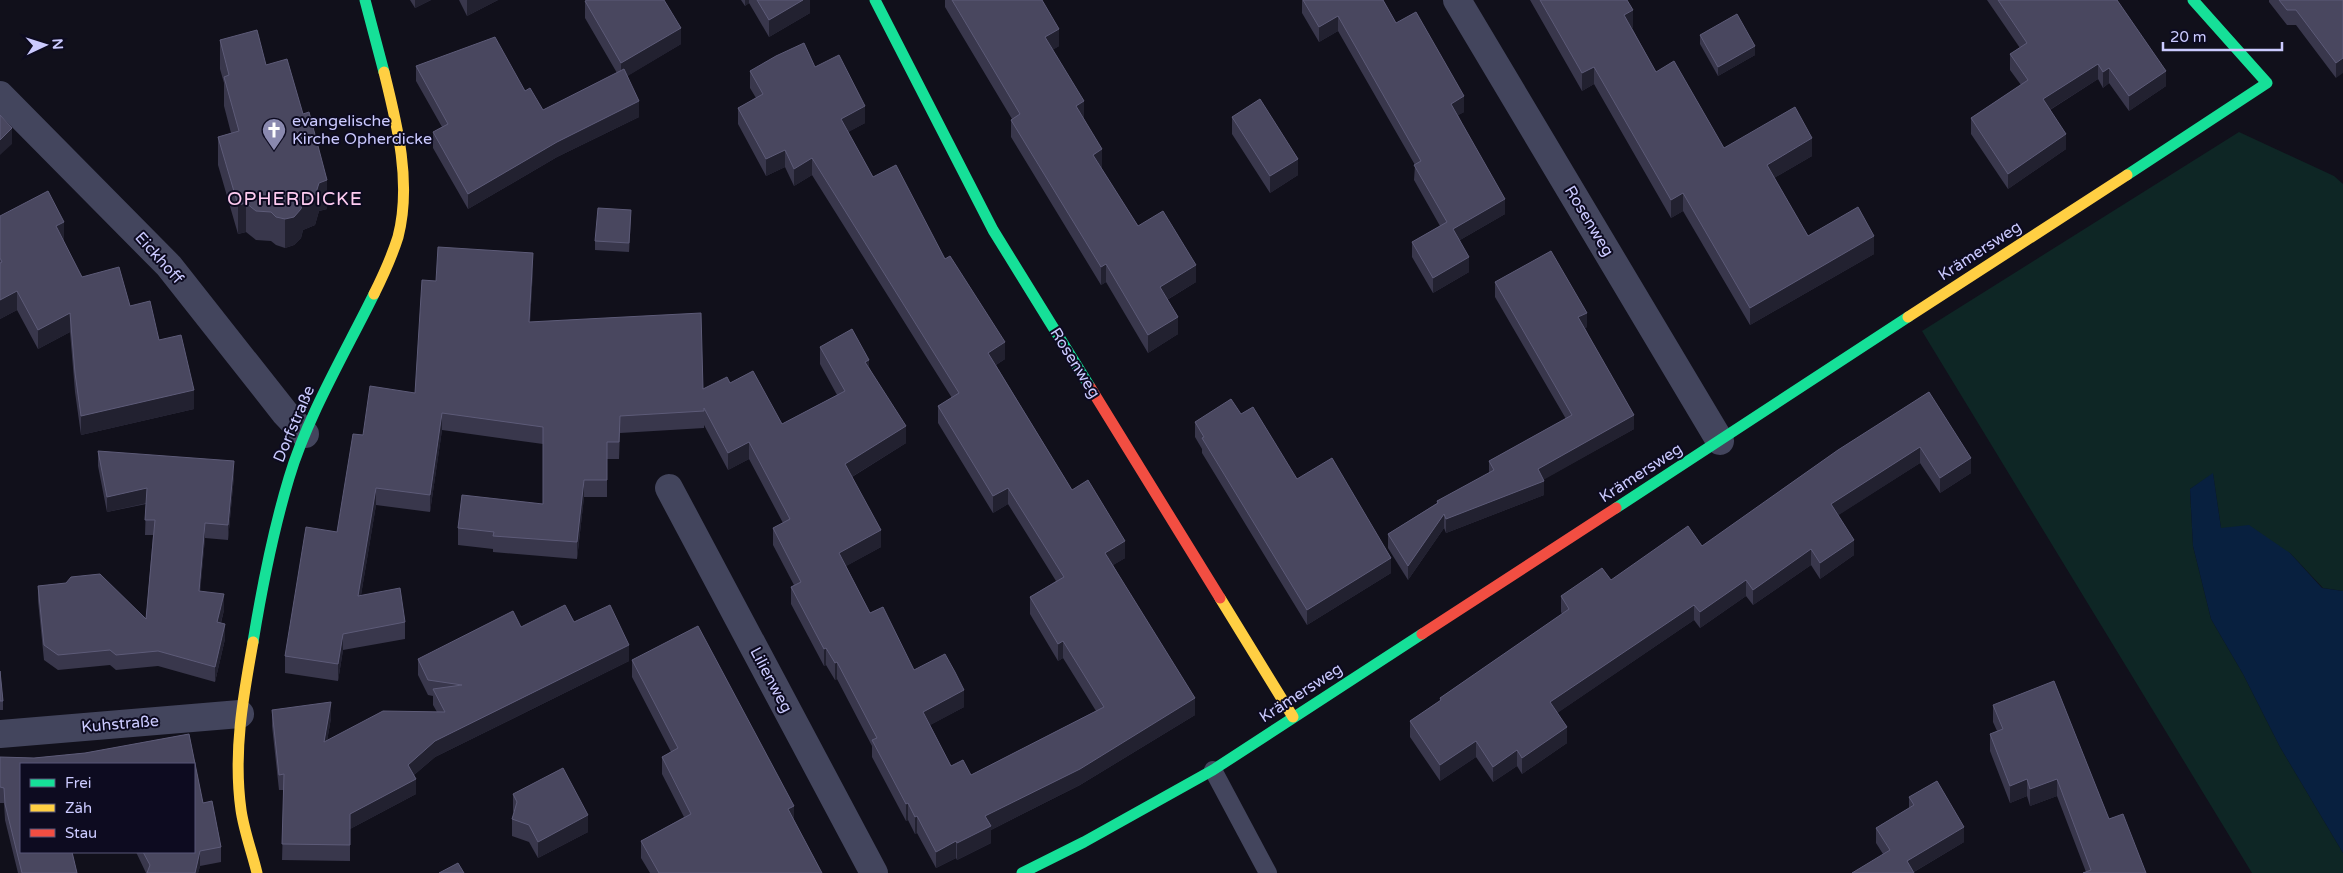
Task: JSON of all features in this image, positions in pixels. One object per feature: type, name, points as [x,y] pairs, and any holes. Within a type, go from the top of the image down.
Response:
[{"type":"street","name":"Dorfstraße","points":[[257,873],[241,810],[238,761],[240,714],[261,593],[289,477],[305,434],[383,276],[398,236],[403,201],[402,160],[393,108],[365,0]]},
{"type":"street","name":"Rosenweg","points":[[874,0],[993,230],[1293,716]]},
{"type":"street","name":"Rosenweg","points":[[1457,0],[1720,441]]},
{"type":"street","name":"Krämersweg","points":[[1022,873],[1084,842],[1212,770],[1720,441],[2267,83],[2193,0]]},
{"type":"street","name":"Eickhoff","points":[[0,95],[169,266],[285,413],[305,434]]},
{"type":"street","name":"Lilienweg","points":[[669,488],[874,873]]},
{"type":"street","name":"Kuhstraße","points":[[0,734],[240,714]]},
{"type":"lane","points":[[1212,770],[1268,873]]},
{"type":"green space","points":[[2239,132],[2334,176],[2343,184],[2343,591],[2323,588],[2290,553],[2221,528],[2213,474],[2190,489],[2193,546],[2211,619],[2243,674],[2280,747],[2343,853],[2343,873],[2252,873],[1922,331]]},
{"type":"water","points":[[2213,473],[2221,528],[2249,525],[2290,553],[2322,588],[2343,591],[2343,853],[2280,747],[2243,674],[2211,619],[2193,546],[2190,489]]},
{"type":"building","points":[[664,0],[681,28],[621,63],[585,1]]},
{"type":"building","points":[[757,0],[803,0],[769,20]]},
{"type":"building","points":[[952,0],[1042,0],[1059,29],[1045,37],[1084,101],[1076,106],[1102,149],[1093,155],[1138,226],[1163,211],[1196,265],[1160,287],[1178,317],[1148,335],[1106,264],[1101,267],[1011,120],[1020,114]]},
{"type":"building","points":[[1303,0],[1383,0],[1396,23],[1416,12],[1464,96],[1451,104],[1505,199],[1453,229],[1469,257],[1433,278],[1412,242],[1447,222],[1414,165],[1421,161],[1338,16],[1319,27]]},
{"type":"building","points":[[1540,0],[1627,0],[1633,10],[1624,15],[1656,72],[1674,61],[1724,148],[1795,107],[1812,138],[1767,165],[1808,236],[1858,207],[1874,236],[1750,308],[1683,193],[1671,200],[1594,67],[1582,73]]},
{"type":"building","points":[[1998,0],[2117,0],[2166,71],[2129,96],[2109,68],[2103,72],[2098,64],[2043,99],[2066,134],[2008,174],[1971,118],[2028,80],[2010,54],[2027,43]]},
{"type":"building","points":[[2279,0],[2343,0],[2343,58],[2336,63],[2296,10],[2287,10]]},
{"type":"building","points":[[1737,14],[1755,46],[1718,67],[1700,35]]},
{"type":"building","name":"evangelische Kirche Opherdicke","points":[[257,30],[266,65],[287,59],[303,114],[309,112],[327,180],[319,183],[315,196],[303,201],[301,209],[294,217],[285,219],[276,217],[271,212],[256,211],[246,203],[238,205],[218,137],[239,131],[224,77],[229,75],[220,40]]},
{"type":"building","points":[[495,37],[525,91],[530,88],[543,110],[624,69],[639,101],[557,142],[468,194],[433,132],[448,124],[416,66]]},
{"type":"building","points":[[804,43],[815,67],[839,55],[865,106],[841,119],[873,177],[896,165],[945,259],[950,256],[1005,342],[988,353],[1072,490],[1088,480],[1125,541],[1105,553],[1195,698],[1080,769],[985,816],[991,826],[936,852],[917,816],[915,817],[908,803],[906,804],[872,740],[877,738],[837,662],[835,663],[826,648],[824,649],[791,587],[801,582],[773,528],[790,519],[749,442],[728,453],[704,408],[704,411],[620,416],[619,442],[607,442],[607,480],[584,480],[577,542],[493,536],[494,532],[458,528],[462,495],[543,504],[543,427],[442,413],[430,495],[376,488],[358,596],[400,588],[405,622],[343,634],[338,664],[285,656],[306,527],[337,532],[353,434],[363,435],[370,386],[415,393],[422,280],[436,281],[438,247],[533,253],[529,322],[701,313],[703,389],[727,377],[730,383],[753,371],[782,424],[845,391],[820,347],[852,329],[869,360],[865,362],[906,426],[845,464],[881,530],[839,553],[870,613],[883,607],[914,670],[945,654],[955,672],[964,690],[923,712],[951,766],[963,760],[971,775],[1104,707],[1063,641],[1058,644],[1030,597],[1064,577],[1008,488],[993,496],[938,406],[959,393],[812,158],[794,169],[785,150],[766,159],[738,108],[763,94],[750,71]]},
{"type":"building","points":[[1260,99],[1298,159],[1270,176],[1232,117]]},
{"type":"building","points":[[0,115],[12,128],[0,140]]},
{"type":"building","points":[[48,191],[64,222],[56,226],[82,277],[119,267],[130,306],[150,301],[159,340],[181,335],[194,390],[81,416],[70,313],[38,330],[17,291],[0,300],[0,263],[2,262],[0,258],[0,216]]},
{"type":"building","points":[[598,208],[631,210],[629,243],[595,241]]},
{"type":"building","points":[[1551,251],[1587,313],[1578,317],[1634,415],[1538,469],[1544,481],[1446,519],[1444,514],[1408,566],[1388,534],[1438,503],[1437,501],[1494,470],[1489,461],[1572,415],[1495,282]]},
{"type":"building","points":[[1929,392],[1971,458],[1940,478],[1920,447],[1831,504],[1854,540],[1820,563],[1811,549],[1753,590],[1746,580],[1700,612],[1694,605],[1550,702],[1567,727],[1522,758],[1517,750],[1493,767],[1476,741],[1440,765],[1410,721],[1441,700],[1440,698],[1569,609],[1561,596],[1602,568],[1611,580],[1688,526],[1702,546],[1838,450]]},
{"type":"building","points":[[1231,399],[1241,414],[1253,407],[1297,479],[1332,458],[1391,558],[1307,610],[1202,438],[1204,437],[1195,422]]},
{"type":"building","points":[[98,451],[234,461],[228,525],[205,523],[199,591],[224,594],[217,622],[225,624],[215,667],[158,651],[116,655],[110,650],[58,655],[44,645],[38,586],[66,583],[71,577],[100,574],[146,619],[155,520],[145,520],[147,488],[107,497]]},
{"type":"building","points":[[565,605],[574,622],[610,605],[629,645],[435,741],[408,765],[416,779],[350,814],[350,845],[282,844],[284,774],[279,775],[272,710],[331,702],[324,742],[383,711],[445,712],[433,689],[462,685],[428,680],[418,659],[513,611],[521,627]]},
{"type":"building","points":[[698,626],[794,806],[788,809],[822,873],[659,873],[641,841],[691,814],[662,757],[678,748],[632,660]]},
{"type":"building","points":[[0,671],[3,701],[0,701]]},
{"type":"building","points":[[2054,681],[2109,819],[2123,814],[2146,873],[2083,873],[2091,870],[2057,779],[2030,789],[2027,779],[2010,786],[1990,734],[2003,729],[1993,705]]},
{"type":"building","points":[[189,734],[195,763],[20,763],[20,853],[72,853],[77,873],[22,873],[5,804],[4,788],[0,787],[0,757],[34,758],[85,753]]},
{"type":"building","points":[[195,764],[203,803],[212,801],[221,847],[200,851],[195,873],[147,873],[150,865],[144,853],[195,853]]},
{"type":"building","points":[[563,768],[588,815],[538,842],[529,825],[512,819],[517,802],[513,794]]},
{"type":"building","points":[[1937,781],[1964,827],[1907,861],[1914,873],[1852,873],[1890,850],[1876,828],[1914,805],[1909,797]]},
{"type":"building","points":[[458,863],[464,873],[439,873]]},
{"type":"traffic: fast","points":[[365,0],[384,72]]},
{"type":"traffic: fast","points":[[875,0],[993,230],[1090,387]]},
{"type":"traffic: fast","points":[[2127,175],[2267,83],[2193,0]]},
{"type":"traffic: fast","points":[[253,642],[264,580],[289,478],[316,408],[374,294]]},
{"type":"traffic: fast","points":[[1616,508],[1908,317]]},
{"type":"traffic: fast","points":[[1022,873],[1084,842],[1213,770],[1422,634]]},
{"type":"traffic: slow","points":[[374,294],[398,237],[404,196],[398,133],[384,72]]},
{"type":"traffic: slow","points":[[1908,317],[2127,175]]},
{"type":"traffic: slow","points":[[1220,598],[1293,717]]},
{"type":"traffic: slow","points":[[253,642],[240,725],[238,767],[242,818],[257,873]]},
{"type":"traffic: jam","points":[[1090,387],[1220,598]]},
{"type":"traffic: jam","points":[[1422,634],[1616,508]]},
{"type":"place","name":"evangelische Kirche Opherdicke","points":[[274,151]]},
{"type":"district","name":"OPHERDICKE","points":[[295,199]]}]
